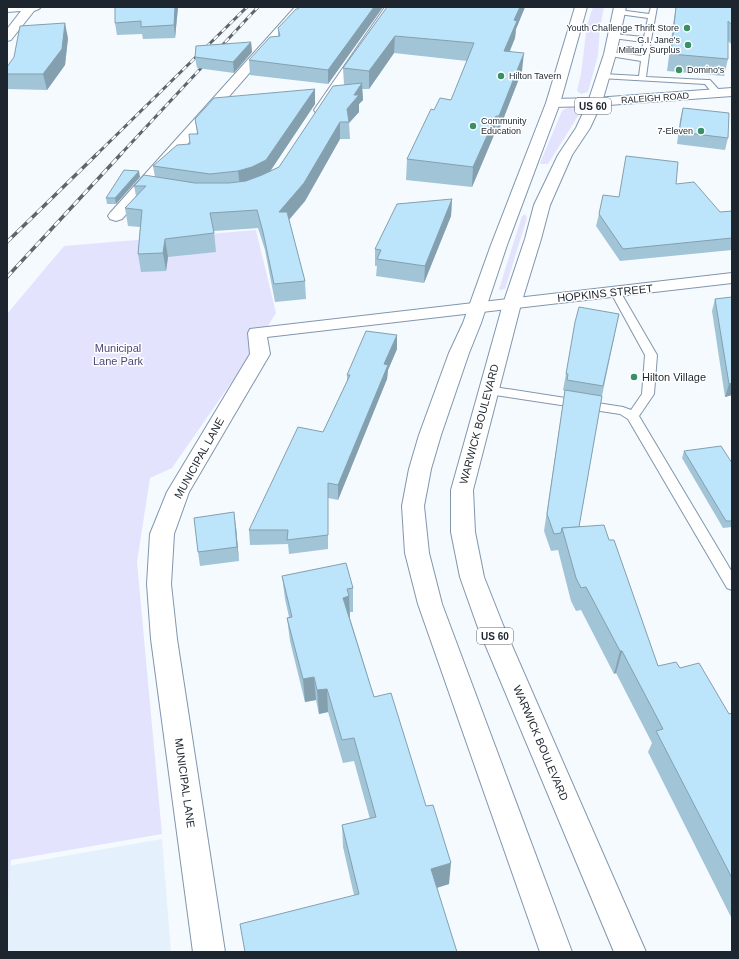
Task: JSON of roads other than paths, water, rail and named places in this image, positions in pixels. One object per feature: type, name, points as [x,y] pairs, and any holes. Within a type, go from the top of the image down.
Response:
[{"type":"main road","points":[[7,37],[31,7]]},
{"type":"main road","points":[[7,8],[35,7]]},
{"type":"main road","points":[[116,216],[301,7]]},
{"type":"main road","points":[[314,120],[391,7]]},
{"type":"main road","points":[[556,952],[430,604],[417,553],[413,506],[420,469],[430,436],[527,167],[553,103],[581,7]]},
{"type":"main road","name":"WARWICK BOULEVARD","points":[[620,10],[610,54],[595,102],[583,128],[566,155],[546,194],[512,304],[462,490],[463,532],[472,577],[490,625],[630,952]]},
{"type":"main road","name":"RALEIGH ROAD","points":[[553,103],[595,102],[732,92]]},
{"type":"main road","points":[[142,186],[157,188]]},
{"type":"main road","name":"HOPKINS STREET","points":[[477,308],[616,293],[732,278]]},
{"type":"main road","name":"MUNICIPAL LANE","points":[[209,952],[164,639],[159,584],[162,534],[178,492],[260,354],[257,334],[367,319],[477,308]]},
{"type":"lane","points":[[642,79],[647,40],[654,7]]},
{"type":"lane","points":[[620,10],[652,16]]},
{"type":"lane","points":[[613,36],[647,40]]},
{"type":"lane","points":[[610,54],[645,58]]},
{"type":"lane","points":[[603,76],[707,82],[717,93]]},
{"type":"lane","points":[[616,293],[651,356],[648,394],[634,416]]},
{"type":"lane","points":[[488,390],[623,411],[634,416],[732,584]]},
{"type":"railway","points":[[96,155],[247,7]]},
{"type":"railway","points":[[120,155],[258,7]]},
{"type":"railway","points":[[7,242],[97,154]]},
{"type":"railway","points":[[7,277],[121,154]]},
{"type":"place","name":"Youth Challenge Thrift Store","points":[[687,28]]},
{"type":"place","name":"G.I. Jane's Military Surplus","points":[[688,45]]},
{"type":"place","name":"Domino's","points":[[679,70]]},
{"type":"place","name":"Hilton Tavern","points":[[501,76]]},
{"type":"place","name":"Community Education","points":[[473,126]]},
{"type":"place","name":"7-Eleven","points":[[701,131]]},
{"type":"place","name":"Hilton Village","points":[[634,377]]},
{"type":"park label","name":"Municipal Lane Park","points":[[118,354]]}]
